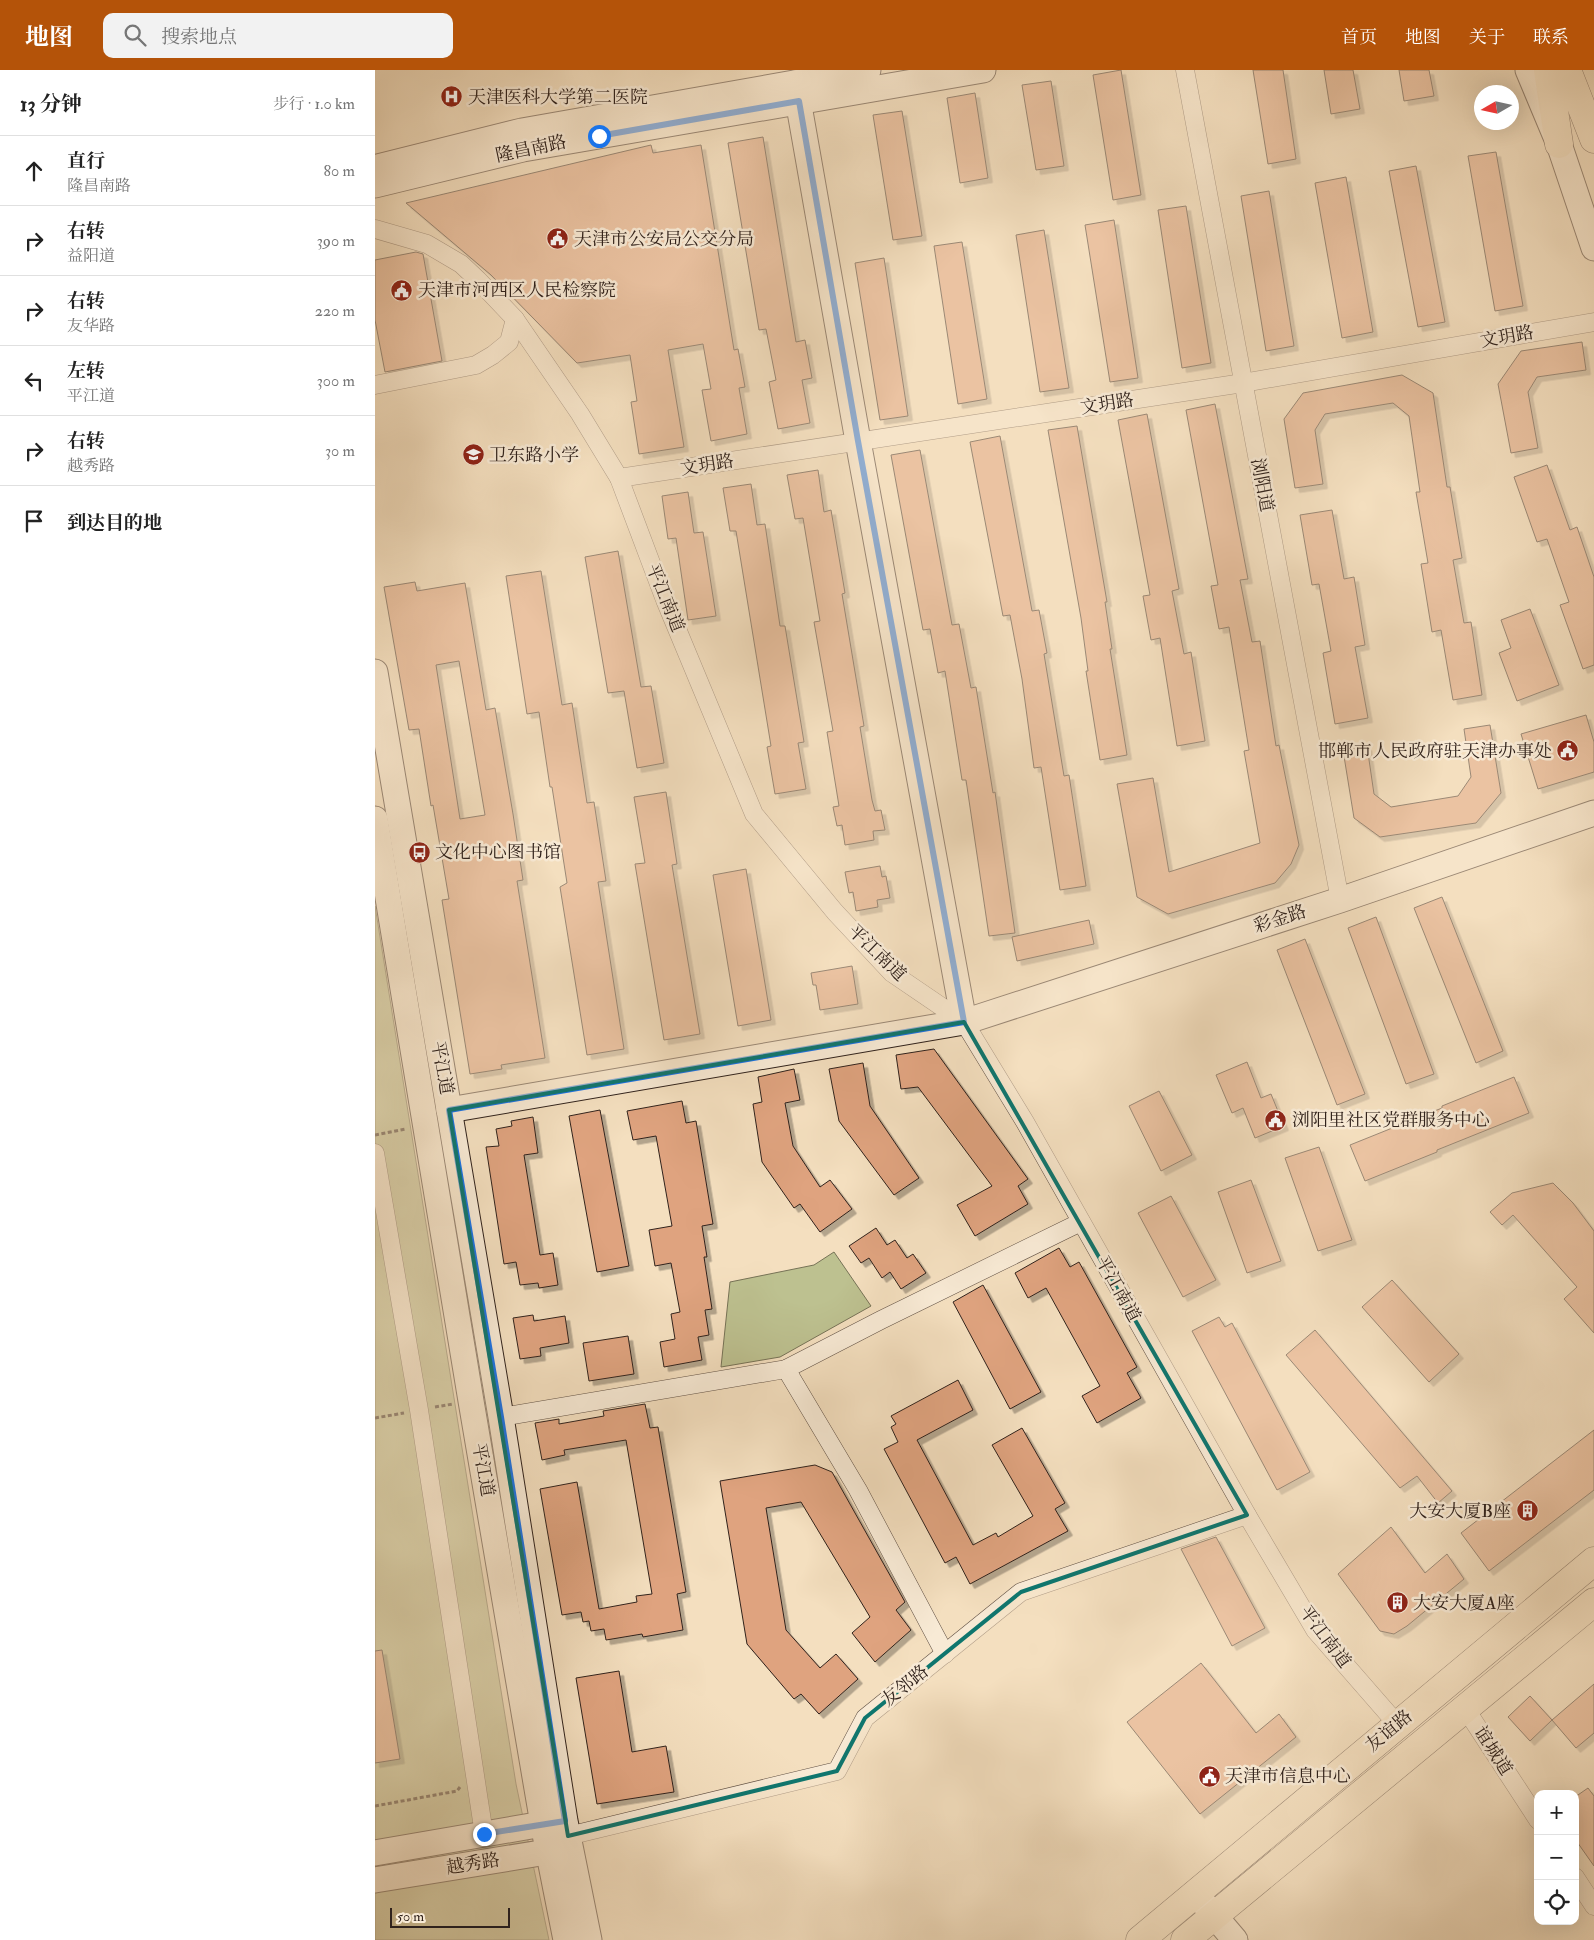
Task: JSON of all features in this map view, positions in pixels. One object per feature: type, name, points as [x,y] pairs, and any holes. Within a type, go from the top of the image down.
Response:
[{"type":"main road","name":"隆昌南路","points":[[375,185],[523,149],[797,92],[868,70]]},
{"type":"main road","name":"隆昌南路","points":[[375,167],[522,131],[797,92],[983,70]]},
{"type":"main road","points":[[1529,70],[1559,144],[1594,248]]},
{"type":"main road","points":[[1548,70],[1559,144]]},
{"type":"main road","points":[[1567,70],[1594,139]]},
{"type":"main road","points":[[797,92],[858,441],[964,1022]]},
{"type":"main road","name":"平江道","points":[[375,672],[501,1417],[559,1836]]},
{"type":"main road","name":"彩金路","points":[[449,1110],[964,1022],[1340,900],[1594,814]]},
{"type":"main road","name":"平江道","points":[[375,818],[425,1125],[559,1836]]},
{"type":"main road","name":"友谊路","points":[[1140,1940],[1594,1561]]},
{"type":"main road","name":"友谊路","points":[[1205,1930],[1465,1708],[1594,1602]]},
{"type":"main road","name":"越秀路","points":[[375,1853],[484,1834],[559,1836]]},
{"type":"main road","points":[[559,1836],[566,1940]]},
{"type":"main road","points":[[559,1836],[589,1940]]},
{"type":"main road","name":"越秀路","points":[[375,1880],[559,1836]]},
{"type":"main road","points":[[1190,1898],[1205,1930],[1235,1940]]},
{"type":"street","name":"浏阳道","points":[[1185,70],[1340,900]]},
{"type":"street","name":"平江南道","points":[[375,230],[427,244],[461,264],[515,320],[580,414],[619,478],[665,600],[754,814],[835,912],[892,973],[964,1022],[1025,1122],[1247,1516],[1315,1630],[1397,1724]]},
{"type":"street","points":[[375,385],[476,365],[493,355],[509,342],[515,320]]},
{"type":"street","name":"文玥路","points":[[619,478],[1243,383],[1594,322]]},
{"type":"street","points":[[375,1153],[419,1410],[484,1834]]},
{"type":"street","points":[[501,1417],[786,1369],[1081,1222]]},
{"type":"street","points":[[786,1369],[859,1490],[945,1654]]},
{"type":"street","name":"友邻路","points":[[559,1836],[837,1771],[865,1718],[1021,1592],[1247,1516]]},
{"type":"street","name":"谊城道","points":[[1465,1708],[1534,1814]]},
{"type":"street","points":[[1577,1880],[1594,1906]]},
{"type":"path","points":[[375,1135],[425,1125]]},
{"type":"path","points":[[375,1806],[457,1791],[474,1772]]},
{"type":"highlighted area","points":[[964,1022],[1247,1515],[1021,1592],[865,1718],[837,1771],[568,1836],[449,1110]]},
{"type":"green space","points":[[375,906],[516,1784],[549,1940],[375,1940]]},
{"type":"green space","points":[[834,1252],[871,1306],[780,1357],[721,1367],[730,1282],[814,1265]]},
{"type":"building","points":[[1121,70],[1141,195],[1113,200],[1093,75]]},
{"type":"building","points":[[1253,70],[1283,70],[1296,159],[1268,164]]},
{"type":"building","points":[[1324,70],[1353,70],[1360,109],[1331,114]]},
{"type":"building","points":[[1399,70],[1429,70],[1434,96],[1404,101]]},
{"type":"building","points":[[1051,81],[1064,166],[1036,170],[1022,85]]},
{"type":"building","points":[[975,93],[988,178],[960,183],[947,98]]},
{"type":"building","points":[[902,111],[922,236],[893,240],[873,115]]},
{"type":"building","points":[[763,137],[796,342],[805,340],[812,378],[802,380],[810,423],[778,429],[769,382],[776,380],[766,329],[759,330],[728,143]]},
{"type":"building","name":"天津市公安局公交分局","points":[[651,145],[653,153],[701,145],[734,350],[738,349],[745,387],[739,388],[747,434],[711,441],[702,390],[711,389],[703,344],[668,350],[684,447],[639,454],[631,402],[637,401],[630,355],[577,363],[491,275],[406,203]]},
{"type":"building","points":[[1496,152],[1523,306],[1495,311],[1468,156]]},
{"type":"building","points":[[1416,166],[1445,322],[1418,327],[1389,171]]},
{"type":"building","points":[[1346,177],[1373,332],[1342,338],[1315,183]]},
{"type":"building","points":[[1269,191],[1294,346],[1266,351],[1241,196]]},
{"type":"building","points":[[1186,206],[1211,363],[1182,368],[1158,210]]},
{"type":"building","points":[[1114,220],[1138,378],[1110,382],[1085,225]]},
{"type":"building","points":[[1044,230],[1069,388],[1040,392],[1016,235]]},
{"type":"building","points":[[962,242],[987,399],[958,404],[934,246]]},
{"type":"building","name":"天津市河西区人民检察院","points":[[416,252],[423,254],[442,361],[385,372],[375,320],[375,260]]},
{"type":"building","points":[[884,258],[908,416],[880,420],[855,263]]},
{"type":"building","points":[[1582,342],[1586,370],[1537,377],[1528,392],[1538,448],[1511,453],[1498,384],[1521,351]]},
{"type":"building","points":[[1402,375],[1433,393],[1447,487],[1450,487],[1462,558],[1453,560],[1464,623],[1471,622],[1482,695],[1453,700],[1441,630],[1432,632],[1421,564],[1428,563],[1416,492],[1420,492],[1409,416],[1393,403],[1325,414],[1315,430],[1323,484],[1295,488],[1284,419],[1303,393]]},
{"type":"building","points":[[1215,404],[1248,579],[1240,580],[1252,642],[1260,641],[1276,746],[1279,745],[1299,845],[1291,864],[1275,883],[1168,914],[1137,897],[1117,784],[1153,778],[1169,872],[1260,843],[1244,751],[1249,750],[1229,627],[1219,629],[1211,586],[1218,585],[1186,410]]},
{"type":"building","points":[[1147,414],[1179,589],[1172,591],[1184,654],[1191,652],[1205,741],[1177,746],[1160,638],[1151,640],[1143,596],[1150,595],[1118,420]]},
{"type":"building","points":[[1077,426],[1107,602],[1105,602],[1112,649],[1110,649],[1127,755],[1100,760],[1086,671],[1088,671],[1081,618],[1048,430]]},
{"type":"building","points":[[1000,436],[1032,611],[1039,610],[1047,653],[1044,654],[1064,776],[1069,775],[1086,886],[1060,890],[1041,767],[1034,768],[1022,679],[1010,615],[1003,616],[970,442]]},
{"type":"building","points":[[920,450],[952,625],[959,624],[971,688],[976,687],[993,793],[995,792],[1015,933],[989,936],[966,780],[962,780],[945,671],[938,673],[930,629],[923,630],[891,455]]},
{"type":"building","points":[[1547,465],[1570,530],[1577,527],[1594,577],[1594,665],[1583,669],[1560,605],[1569,602],[1547,539],[1537,542],[1514,477]]},
{"type":"building","points":[[818,470],[824,512],[831,510],[845,593],[842,594],[864,726],[860,727],[872,800],[875,811],[881,810],[885,830],[873,831],[874,840],[845,845],[842,825],[837,826],[833,807],[839,806],[827,732],[833,731],[814,622],[820,621],[803,518],[795,519],[787,475]]},
{"type":"building","points":[[751,484],[757,525],[765,524],[780,626],[785,626],[804,742],[798,743],[806,789],[775,794],[767,747],[771,746],[736,531],[730,531],[723,488]]},
{"type":"building","points":[[688,492],[694,533],[703,532],[716,616],[688,620],[676,538],[668,539],[662,496]]},
{"type":"building","points":[[1332,510],[1344,579],[1354,577],[1365,645],[1355,647],[1368,718],[1335,724],[1323,653],[1331,651],[1319,584],[1312,585],[1300,515]]},
{"type":"building","points":[[618,551],[641,687],[651,686],[664,763],[637,768],[624,691],[608,693],[585,557]]},
{"type":"building","points":[[541,571],[562,705],[572,703],[587,803],[594,802],[606,881],[598,882],[624,1049],[587,1055],[560,887],[567,883],[552,787],[550,787],[539,712],[527,714],[506,576]]},
{"type":"building","points":[[415,582],[417,591],[465,583],[486,710],[495,708],[513,814],[523,880],[517,881],[545,1058],[501,1065],[502,1069],[470,1074],[442,900],[449,899],[433,805],[431,806],[419,729],[409,730],[384,587]],"holes":[[[459,661],[485,815],[460,819],[436,665]]]},
{"type":"building","points":[[1530,609],[1559,685],[1517,701],[1499,653],[1511,648],[1501,620]]},
{"type":"building","points":[[1586,715],[1594,742],[1594,772],[1538,789],[1521,734]]},
{"type":"building","points":[[1490,725],[1501,793],[1476,823],[1380,837],[1354,818],[1343,750],[1367,746],[1374,794],[1391,807],[1458,796],[1471,777],[1464,729]]},
{"type":"building","points":[[666,792],[677,864],[672,865],[700,1034],[664,1040],[635,864],[645,863],[634,797]]},
{"type":"building","points":[[880,866],[882,877],[886,876],[890,898],[877,900],[878,907],[856,911],[853,892],[849,893],[845,872]]},
{"type":"building","points":[[746,869],[771,1020],[738,1026],[713,875]]},
{"type":"building","points":[[1442,897],[1503,1051],[1476,1063],[1414,908]]},
{"type":"building","points":[[1376,917],[1434,1074],[1406,1084],[1348,928]]},
{"type":"building","points":[[1089,920],[1094,944],[1017,961],[1012,937]]},
{"type":"building","points":[[1305,939],[1365,1094],[1337,1105],[1277,950]]},
{"type":"building","points":[[852,966],[858,1004],[820,1010],[816,985],[813,985],[811,973]]},
{"type":"building","points":[[934,1049],[1028,1179],[1018,1186],[1028,1204],[975,1236],[957,1205],[992,1186],[918,1087],[901,1089],[896,1055]]},
{"type":"building","points":[[1247,1062],[1261,1098],[1271,1094],[1284,1126],[1255,1138],[1243,1108],[1232,1113],[1216,1075]]},
{"type":"building","points":[[863,1063],[870,1106],[919,1178],[894,1195],[839,1121],[829,1069]]},
{"type":"building","points":[[794,1069],[800,1100],[785,1103],[793,1146],[820,1187],[830,1180],[852,1209],[820,1232],[800,1204],[794,1208],[762,1162],[753,1104],[762,1102],[758,1077]]},
{"type":"building","points":[[1514,1077],[1529,1113],[1365,1181],[1350,1145]]},
{"type":"building","points":[[1159,1091],[1192,1155],[1161,1171],[1129,1106]]},
{"type":"building","points":[[682,1101],[686,1123],[696,1121],[713,1224],[702,1226],[707,1257],[704,1257],[712,1309],[705,1310],[709,1335],[698,1337],[702,1360],[664,1367],[660,1342],[675,1339],[671,1314],[680,1312],[671,1263],[655,1266],[649,1230],[672,1226],[656,1136],[633,1140],[627,1111]]},
{"type":"building","points":[[600,1110],[629,1266],[597,1272],[569,1116]]},
{"type":"building","points":[[533,1117],[538,1153],[524,1155],[540,1255],[553,1253],[558,1285],[539,1288],[538,1283],[520,1285],[516,1262],[504,1264],[486,1147],[499,1146],[496,1129],[512,1126],[511,1121]]},
{"type":"building","points":[[1319,1147],[1352,1240],[1318,1251],[1285,1158]]},
{"type":"building","points":[[1251,1180],[1281,1261],[1247,1273],[1218,1192]]},
{"type":"building","points":[[1553,1183],[1573,1203],[1594,1231],[1594,1333],[1564,1299],[1577,1287],[1513,1215],[1502,1225],[1490,1212],[1512,1193]]},
{"type":"building","points":[[1171,1196],[1216,1280],[1183,1297],[1138,1213]]},
{"type":"building","points":[[876,1228],[887,1245],[895,1240],[907,1258],[913,1254],[926,1273],[901,1289],[890,1272],[882,1278],[869,1258],[861,1263],[849,1246]]},
{"type":"building","points":[[1059,1248],[1070,1267],[1079,1262],[1137,1367],[1127,1373],[1141,1398],[1097,1423],[1082,1396],[1100,1386],[1046,1288],[1028,1298],[1015,1273]]},
{"type":"building","points":[[1392,1280],[1459,1354],[1429,1382],[1362,1307]]},
{"type":"building","points":[[983,1285],[1041,1392],[1010,1409],[953,1302]]},
{"type":"building","points":[[533,1315],[534,1321],[565,1316],[569,1343],[540,1348],[541,1356],[520,1359],[513,1318]]},
{"type":"building","points":[[1219,1317],[1225,1327],[1232,1323],[1310,1472],[1277,1490],[1192,1331]]},
{"type":"building","points":[[1315,1330],[1452,1491],[1438,1503],[1417,1476],[1400,1488],[1286,1355]]},
{"type":"building","points":[[628,1336],[634,1374],[589,1381],[583,1343]]},
{"type":"building","points":[[958,1380],[973,1410],[917,1440],[973,1545],[996,1533],[998,1537],[1033,1516],[992,1445],[1022,1428],[1065,1503],[1055,1509],[1068,1531],[970,1584],[956,1557],[945,1563],[884,1449],[898,1442],[891,1427],[896,1424],[891,1416]]},
{"type":"building","points":[[645,1404],[650,1428],[658,1427],[686,1592],[677,1594],[683,1630],[643,1637],[642,1634],[606,1640],[604,1629],[591,1631],[589,1621],[583,1622],[581,1612],[562,1615],[540,1489],[577,1482],[599,1609],[637,1602],[636,1596],[652,1594],[626,1440],[564,1450],[565,1455],[542,1460],[535,1423],[559,1419],[559,1424],[604,1416],[603,1411]]},
{"type":"building","name":"大安大厦B座","points":[[1594,1430],[1594,1490],[1489,1571],[1461,1533]]},
{"type":"building","points":[[815,1465],[832,1472],[905,1602],[896,1610],[911,1630],[875,1662],[852,1633],[870,1617],[801,1502],[766,1508],[786,1630],[820,1668],[836,1654],[858,1679],[819,1714],[801,1694],[794,1699],[747,1644],[720,1481]]},
{"type":"building","name":"大安大厦A座","points":[[1391,1527],[1425,1573],[1447,1554],[1464,1579],[1407,1626],[1394,1634],[1380,1631],[1338,1574]]},
{"type":"building","points":[[1216,1537],[1265,1628],[1232,1646],[1181,1549]]},
{"type":"building","points":[[382,1650],[400,1759],[375,1763],[375,1651]]},
{"type":"building","name":"天津市信息中心","points":[[1201,1663],[1256,1733],[1279,1714],[1296,1737],[1200,1814],[1127,1722]]},
{"type":"building","points":[[619,1671],[632,1752],[666,1746],[674,1792],[597,1804],[576,1678]]},
{"type":"building","points":[[1594,1684],[1594,1733],[1576,1748],[1552,1720]]},
{"type":"building","points":[[1530,1696],[1552,1720],[1530,1741],[1508,1717]]},
{"type":"building","points":[[1588,1788],[1594,1796],[1594,1866],[1579,1845],[1579,1794]]},
{"type":"place","name":"天津医科大学第二医院","points":[[452,97]]},
{"type":"place","name":"天津市公安局公交分局","points":[[558,239]]},
{"type":"place","name":"天津市河西区人民检察院","points":[[402,290]]},
{"type":"place","name":"卫东路小学","points":[[473,455]]},
{"type":"place","name":"邯郸市人民政府驻天津办事处","points":[[1568,751]]},
{"type":"place","name":"文化中心图书馆","points":[[419,852]]},
{"type":"place","name":"浏阳里社区党群服务中心","points":[[1276,1120]]},
{"type":"place","name":"大安大厦B座","points":[[1527,1511]]},
{"type":"place","name":"大安大厦A座","points":[[1397,1603]]},
{"type":"place","name":"天津市信息中心","points":[[1209,1776]]},
{"type":"route","points":[[484,1834],[565,1821],[501,1417],[449,1110],[964,1022],[858,441],[799,101],[599,136]]}]
